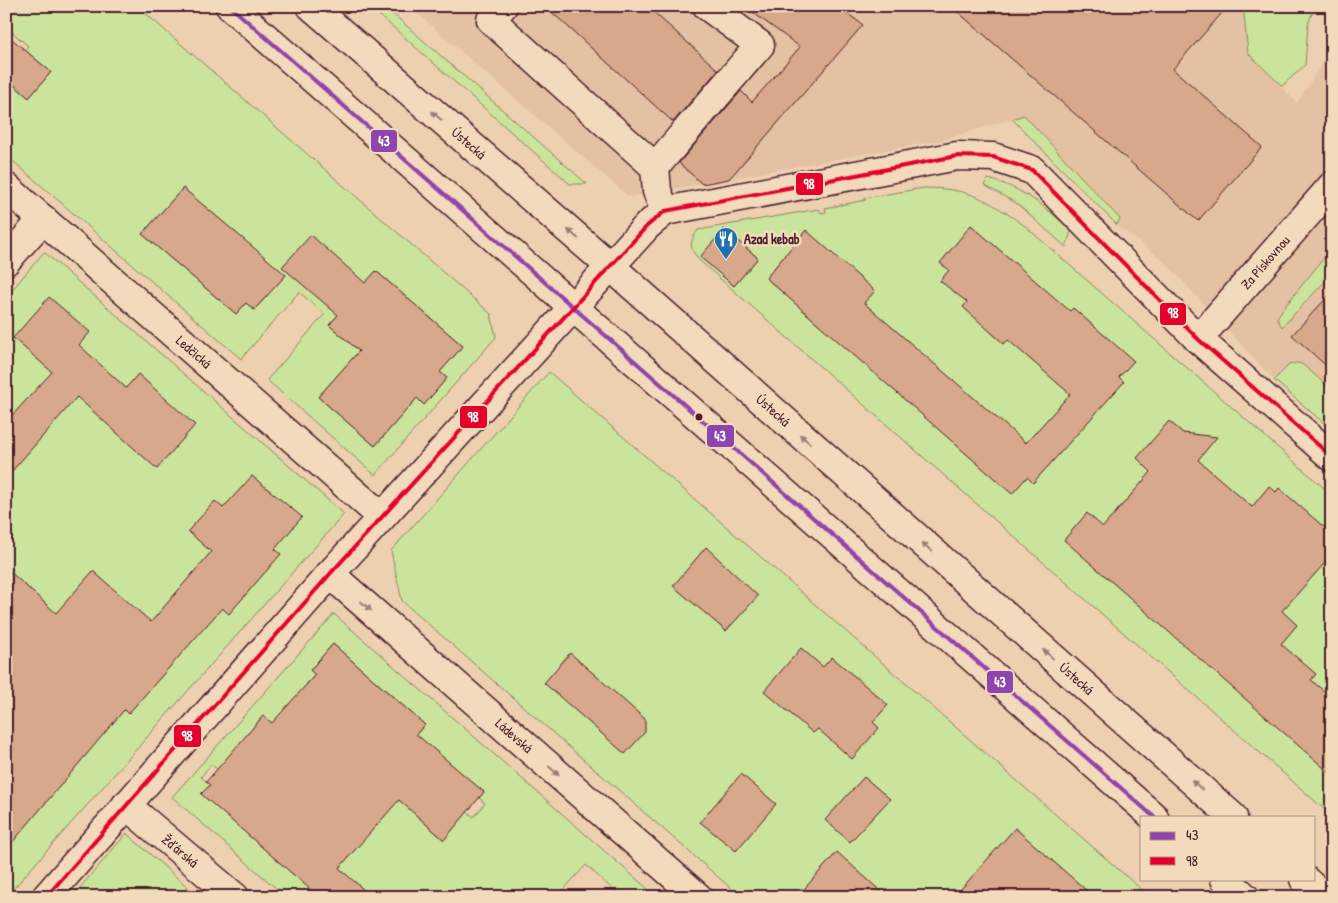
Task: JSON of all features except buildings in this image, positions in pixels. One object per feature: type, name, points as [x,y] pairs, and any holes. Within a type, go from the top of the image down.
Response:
[{"type":"street","points":[[230,6],[1153,816]]},
{"type":"street","name":"Ústecká","points":[[311,6],[610,266],[1232,816]]},
{"type":"street","points":[[503,6],[491,20],[655,167],[657,191],[665,211]]},
{"type":"street","points":[[655,167],[760,44],[707,6]]},
{"type":"street","points":[[46,897],[330,574],[573,306],[647,226],[665,211],[957,156],[993,157],[1032,170],[1198,339],[1332,457]]},
{"type":"street","name":"Za Pískovnou","points":[[1198,339],[1332,186]]},
{"type":"street","name":"Ledčická","points":[[6,187],[382,517]]},
{"type":"street","points":[[6,261],[43,219]]},
{"type":"street","name":"Ládevská","points":[[330,574],[698,897]]},
{"type":"street","name":"Žďárská","points":[[126,805],[235,897]]},
{"type":"street","points":[[1226,880],[1245,897]]},
{"type":"street","points":[[1305,880],[1324,897]]},
{"type":"shaded area","points":[[409,6],[1243,6],[1248,53],[1297,103],[1332,48],[1332,430],[1274,380],[1163,260],[1117,225],[1120,219],[1024,115],[942,140],[629,197]]},
{"type":"green space","points":[[6,6],[137,6],[491,314],[496,337],[375,475],[267,380],[325,314],[299,292],[241,359],[6,155],[6,96],[15,86],[29,98],[51,72],[25,50],[28,46],[12,32],[10,35],[6,32]],"holes":[[[183,188],[233,231],[268,295],[254,310],[246,303],[236,314],[142,234]],[[376,271],[463,346],[440,372],[447,378],[424,404],[417,398],[375,446],[318,397],[359,351],[329,325]]]},
{"type":"green space","points":[[369,6],[384,6],[587,184],[570,184]]},
{"type":"green space","points":[[1243,6],[1315,6],[1308,24],[1305,65],[1282,86],[1248,53]]},
{"type":"green space","points":[[1024,115],[1120,219],[1117,225],[1012,119]]},
{"type":"green space","points":[[988,179],[1023,193],[1052,214],[1071,231],[1066,247],[1016,203],[984,185]]},
{"type":"green space","points":[[923,188],[954,190],[978,197],[1000,209],[1025,226],[1332,495],[1332,816],[700,261],[691,246],[698,230],[819,209],[821,213],[826,212],[825,208],[866,200],[864,198]],"holes":[[[724,229],[758,258],[734,286],[701,257]],[[806,230],[811,317],[766,278]]]},
{"type":"green space","points":[[1332,248],[1332,274],[1282,327],[1277,318],[1282,310]]},
{"type":"green space","points":[[44,252],[344,514],[6,897],[6,297]]},
{"type":"green space","points":[[1302,364],[1332,390],[1332,430],[1274,380],[1289,365]]},
{"type":"green space","points":[[549,372],[1150,897],[741,897],[402,601],[391,551]]},
{"type":"green space","points":[[334,614],[657,897],[621,897],[586,865],[557,897],[372,897],[354,881],[341,897],[286,897],[172,797]],"holes":[[[333,644],[425,725],[393,760],[306,684],[315,675],[310,670]],[[263,716],[301,748],[246,736]],[[211,764],[221,773],[294,875],[202,794],[210,785],[201,777]],[[457,770],[484,792],[479,798],[485,803],[474,817],[467,812],[444,840],[418,817]]]},
{"type":"green space","points":[[127,834],[199,897],[72,897]]},
{"type":"transit line","name":"43","points":[[230,6],[1153,816]]},
{"type":"transit line","name":"98","points":[[46,897],[330,574],[647,226],[665,211],[957,156],[993,157],[1032,170],[1198,339],[1332,457]]},
{"type":"place","name":"Azad kebab","points":[[726,260]]}]
